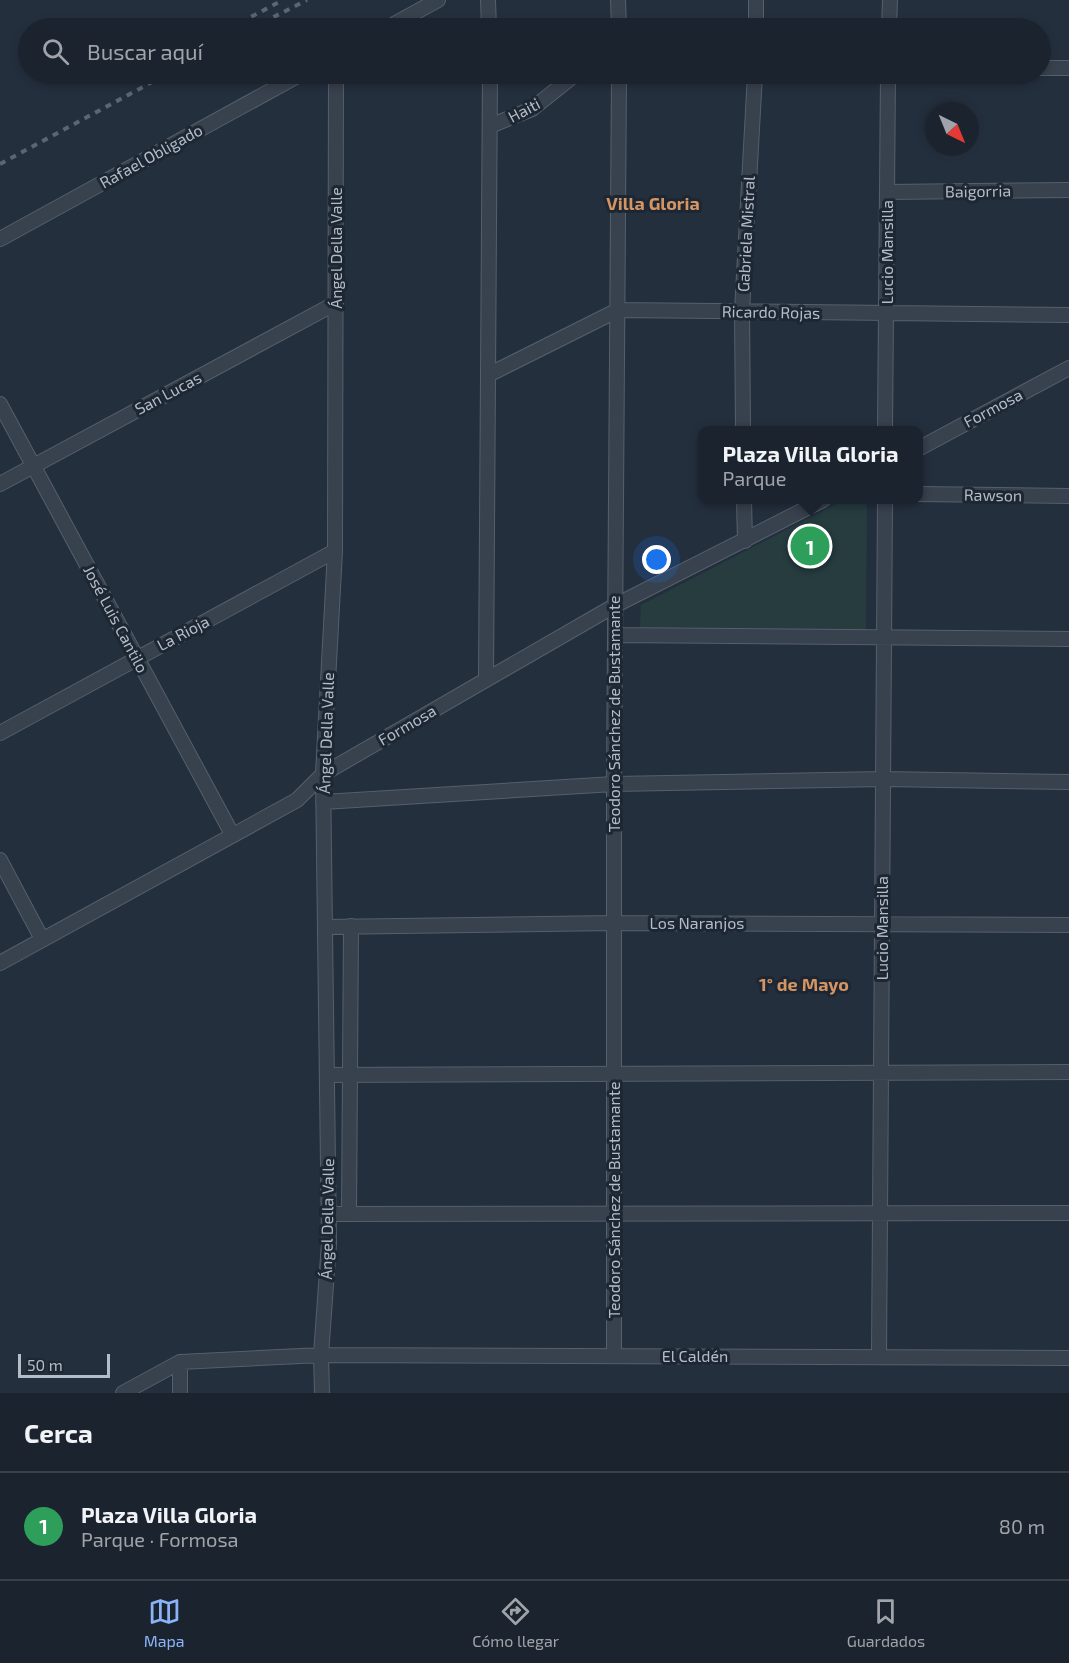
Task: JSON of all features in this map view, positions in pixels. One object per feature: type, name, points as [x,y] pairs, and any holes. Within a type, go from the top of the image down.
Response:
[{"type":"street","points":[[405,18],[438,0]]},
{"type":"street","points":[[488,0],[489,18]]},
{"type":"street","points":[[618,0],[618,18]]},
{"type":"street","points":[[756,0],[756,18]]},
{"type":"street","points":[[889,18],[890,0]]},
{"type":"street","points":[[1051,68],[1069,68]]},
{"type":"street","name":"Rafael Obligado","points":[[0,239],[283,84]]},
{"type":"street","name":"Ángel Della Valle","points":[[321,1393],[329,1214],[323,774],[335,551],[336,84]]},
{"type":"street","points":[[486,679],[490,84]]},
{"type":"street","name":"Haiti","points":[[490,126],[532,109],[563,84]]},
{"type":"street","name":"Teodoro Sánchez de Bustamante","points":[[614,1356],[614,606],[619,84]]},
{"type":"street","name":"Gabriela Mistral","points":[[743,426],[742,311],[754,84]]},
{"type":"street","name":"Lucio Mansilla","points":[[885,426],[888,84]]},
{"type":"street","name":"Baigorria","points":[[887,192],[1069,190]]},
{"type":"street","name":"San Lucas","points":[[0,484],[336,303]]},
{"type":"street","name":"Ricardo Rojas","points":[[488,375],[618,310],[1069,315]]},
{"type":"street","name":"Formosa","points":[[923,446],[1069,368]]},
{"type":"street","name":"José Luis Cantilo","points":[[0,404],[232,834]]},
{"type":"street","name":"Rawson","points":[[923,494],[1069,496]]},
{"type":"street","points":[[744,504],[745,541]]},
{"type":"street","name":"Formosa","points":[[0,963],[297,800],[323,774],[614,606],[815,504]]},
{"type":"street","name":"Lucio Mansilla","points":[[879,1356],[885,504]]},
{"type":"street","name":"La Rioja","points":[[0,733],[335,551]]},
{"type":"street","points":[[615,635],[1069,639]]},
{"type":"street","points":[[323,802],[614,784],[883,779],[1069,782]]},
{"type":"street","points":[[0,861],[42,939]]},
{"type":"street","name":"Los Naranjos","points":[[325,927],[614,923],[1069,925]]},
{"type":"street","name":"Ángel Della Valle","points":[[349,1214],[351,926]]},
{"type":"street","points":[[327,1075],[1069,1072]]},
{"type":"street","points":[[329,1214],[1069,1213]]},
{"type":"street","name":"El Caldén","points":[[180,1362],[321,1355],[1069,1358]]},
{"type":"street","points":[[123,1393],[180,1362],[180,1393]]},
{"type":"green space","points":[[836,504],[867,504],[866,631],[640,629],[641,605]]},
{"type":"railway","points":[[249,18],[283,0]]},
{"type":"railway","points":[[272,18],[307,0]]},
{"type":"railway","points":[[0,164],[148,84]]},
{"type":"place","name":"Plaza Villa Gloria","points":[[810,546]]},
{"type":"district","name":"Villa Gloria","points":[[653,204]]},
{"type":"district","name":"1° de Mayo","points":[[804,985]]}]
